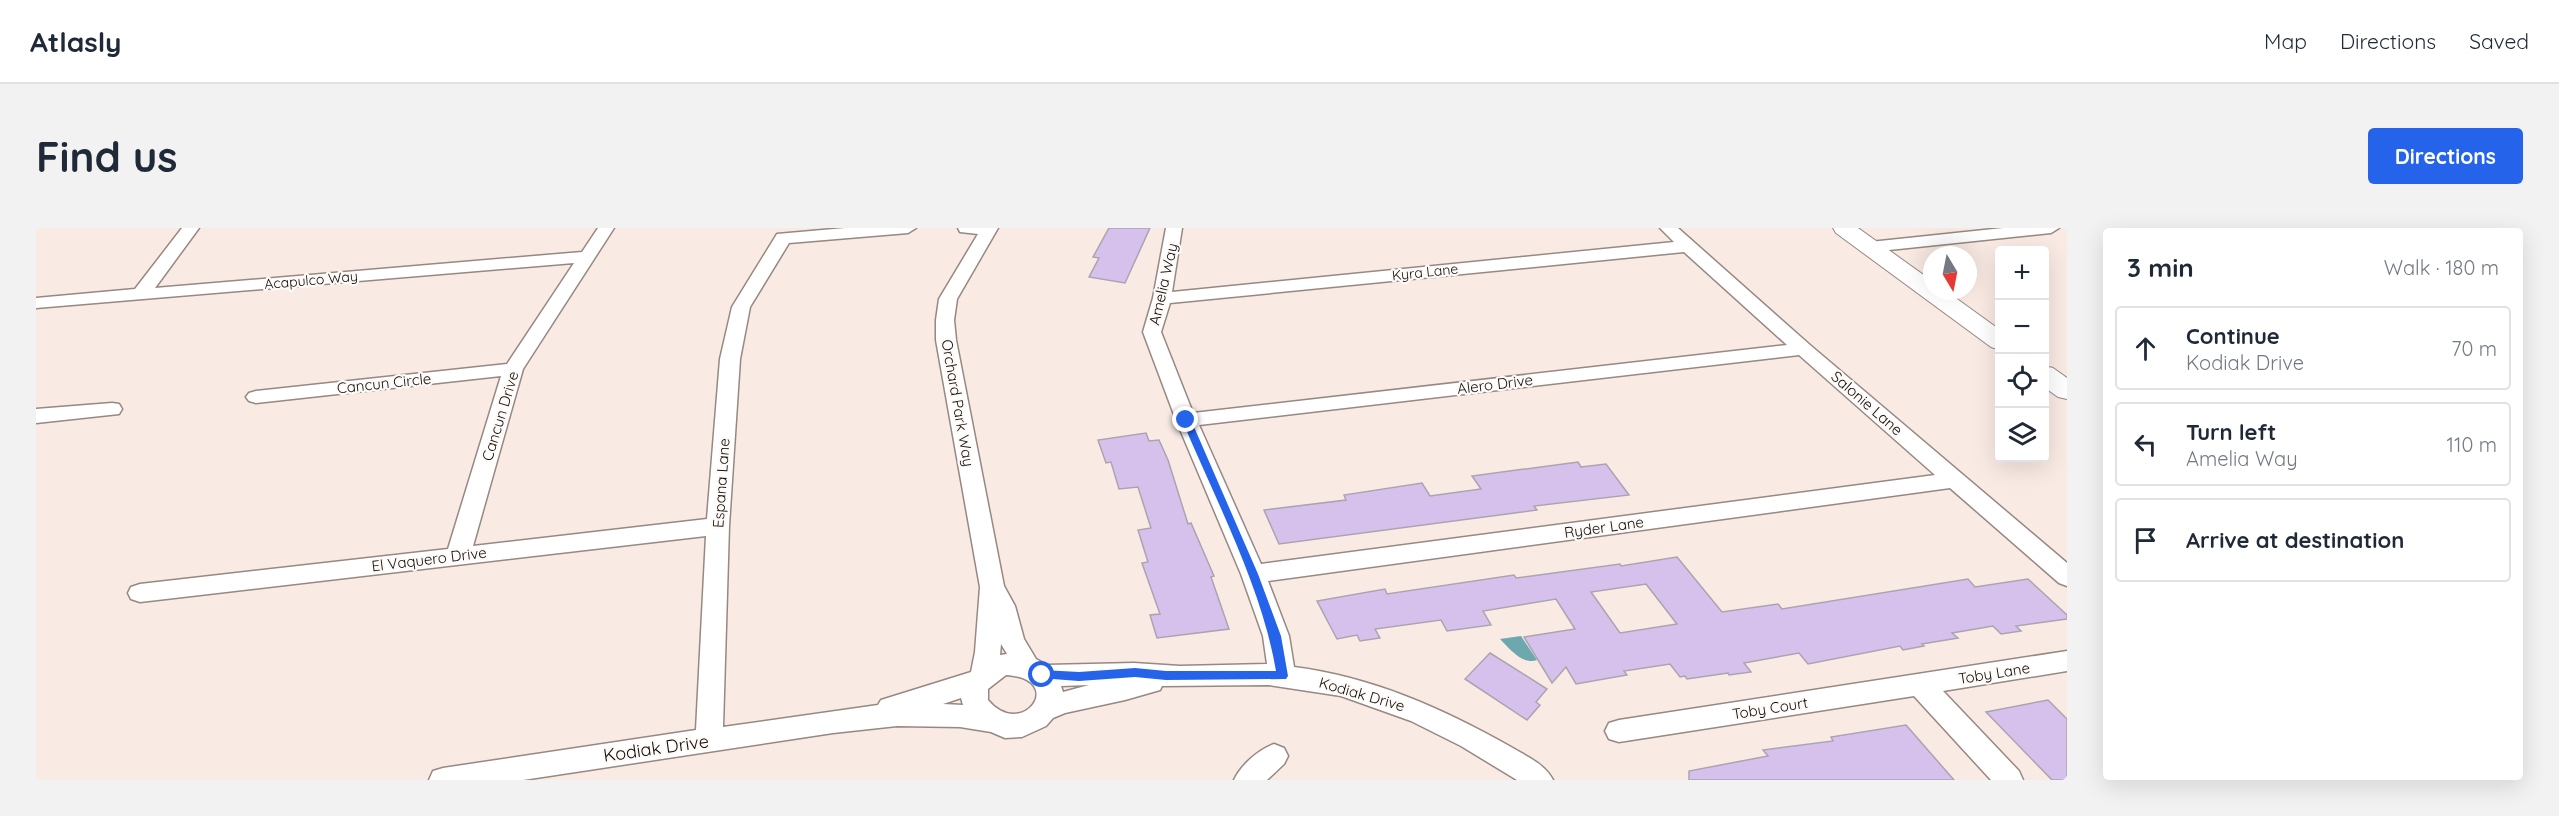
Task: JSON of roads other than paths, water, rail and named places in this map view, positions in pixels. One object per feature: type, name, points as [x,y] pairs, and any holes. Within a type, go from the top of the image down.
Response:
[{"type":"main road","points":[[1844,228],[1995,338]]},
{"type":"main road","points":[[2049,378],[2067,391]]},
{"type":"street","points":[[141,294],[191,228]]},
{"type":"street","name":"Cancun Drive","points":[[458,556],[513,369],[606,228]]},
{"type":"street","name":"Espana Lane","points":[[709,740],[718,526],[730,359],[741,307],[783,238],[908,228]]},
{"type":"street","points":[[966,228],[989,229]]},
{"type":"street","name":"Amelia Way","points":[[1174,228],[1162,298],[1152,332],[1186,420],[1253,574],[1276,636],[1282,676]]},
{"type":"street","name":"Salonie Lane","points":[[1668,228],[1803,349],[2067,577]]},
{"type":"street","points":[[1870,247],[1960,232],[2051,228]]},
{"type":"street","name":"Orchard Park Way","points":[[989,229],[948,298],[945,320],[946,340],[992,587],[1003,606],[1012,640],[1034,670]]},
{"type":"street","name":"Kyra Lane","points":[[1162,298],[1688,246]]},
{"type":"street","name":"Acapulco Way","points":[[36,303],[585,257]]},
{"type":"street","name":"Alero Drive","points":[[1186,420],[1803,349]]},
{"type":"street","name":"Cancun Circle","points":[[256,397],[513,369]]},
{"type":"street","points":[[36,416],[112,409]]},
{"type":"street","name":"Ryder Lane","points":[[1253,574],[1956,480]]},
{"type":"street","name":"El Vaquero Drive","points":[[140,593],[718,526]]},
{"type":"street","name":"Orchard Park Way","points":[[980,679],[988,660],[987,609],[992,587]]},
{"type":"street","name":"Toby Lane","points":[[1921,685],[2067,662]]},
{"type":"street","points":[[1006,664],[1034,670],[1050,690],[1050,699],[1046,709],[1039,717],[1017,726],[1004,725],[991,721],[976,705],[974,694],[980,679],[994,668],[1006,664]]},
{"type":"street","name":"Kodiak Drive","points":[[1034,670],[1079,676],[1135,672],[1166,676],[1282,676],[1325,681],[1374,694],[1424,712],[1539,780]]},
{"type":"street","name":"Kodiak Drive","points":[[1046,709],[1084,696],[1139,686],[1166,676]]},
{"type":"street","name":"Kodiak Drive","points":[[869,717],[895,706],[980,679]]},
{"type":"street","points":[[1921,685],[2009,780]]},
{"type":"street","name":"Toby Court","points":[[1619,731],[1921,685]]},
{"type":"street","name":"Kodiak Drive","points":[[443,780],[550,772],[709,740],[869,717],[943,714],[991,721]]},
{"type":"street","points":[[1248,780],[1274,756]]},
{"type":"water","points":[[1521,636],[1537,660],[1521,658],[1500,639]]}]
